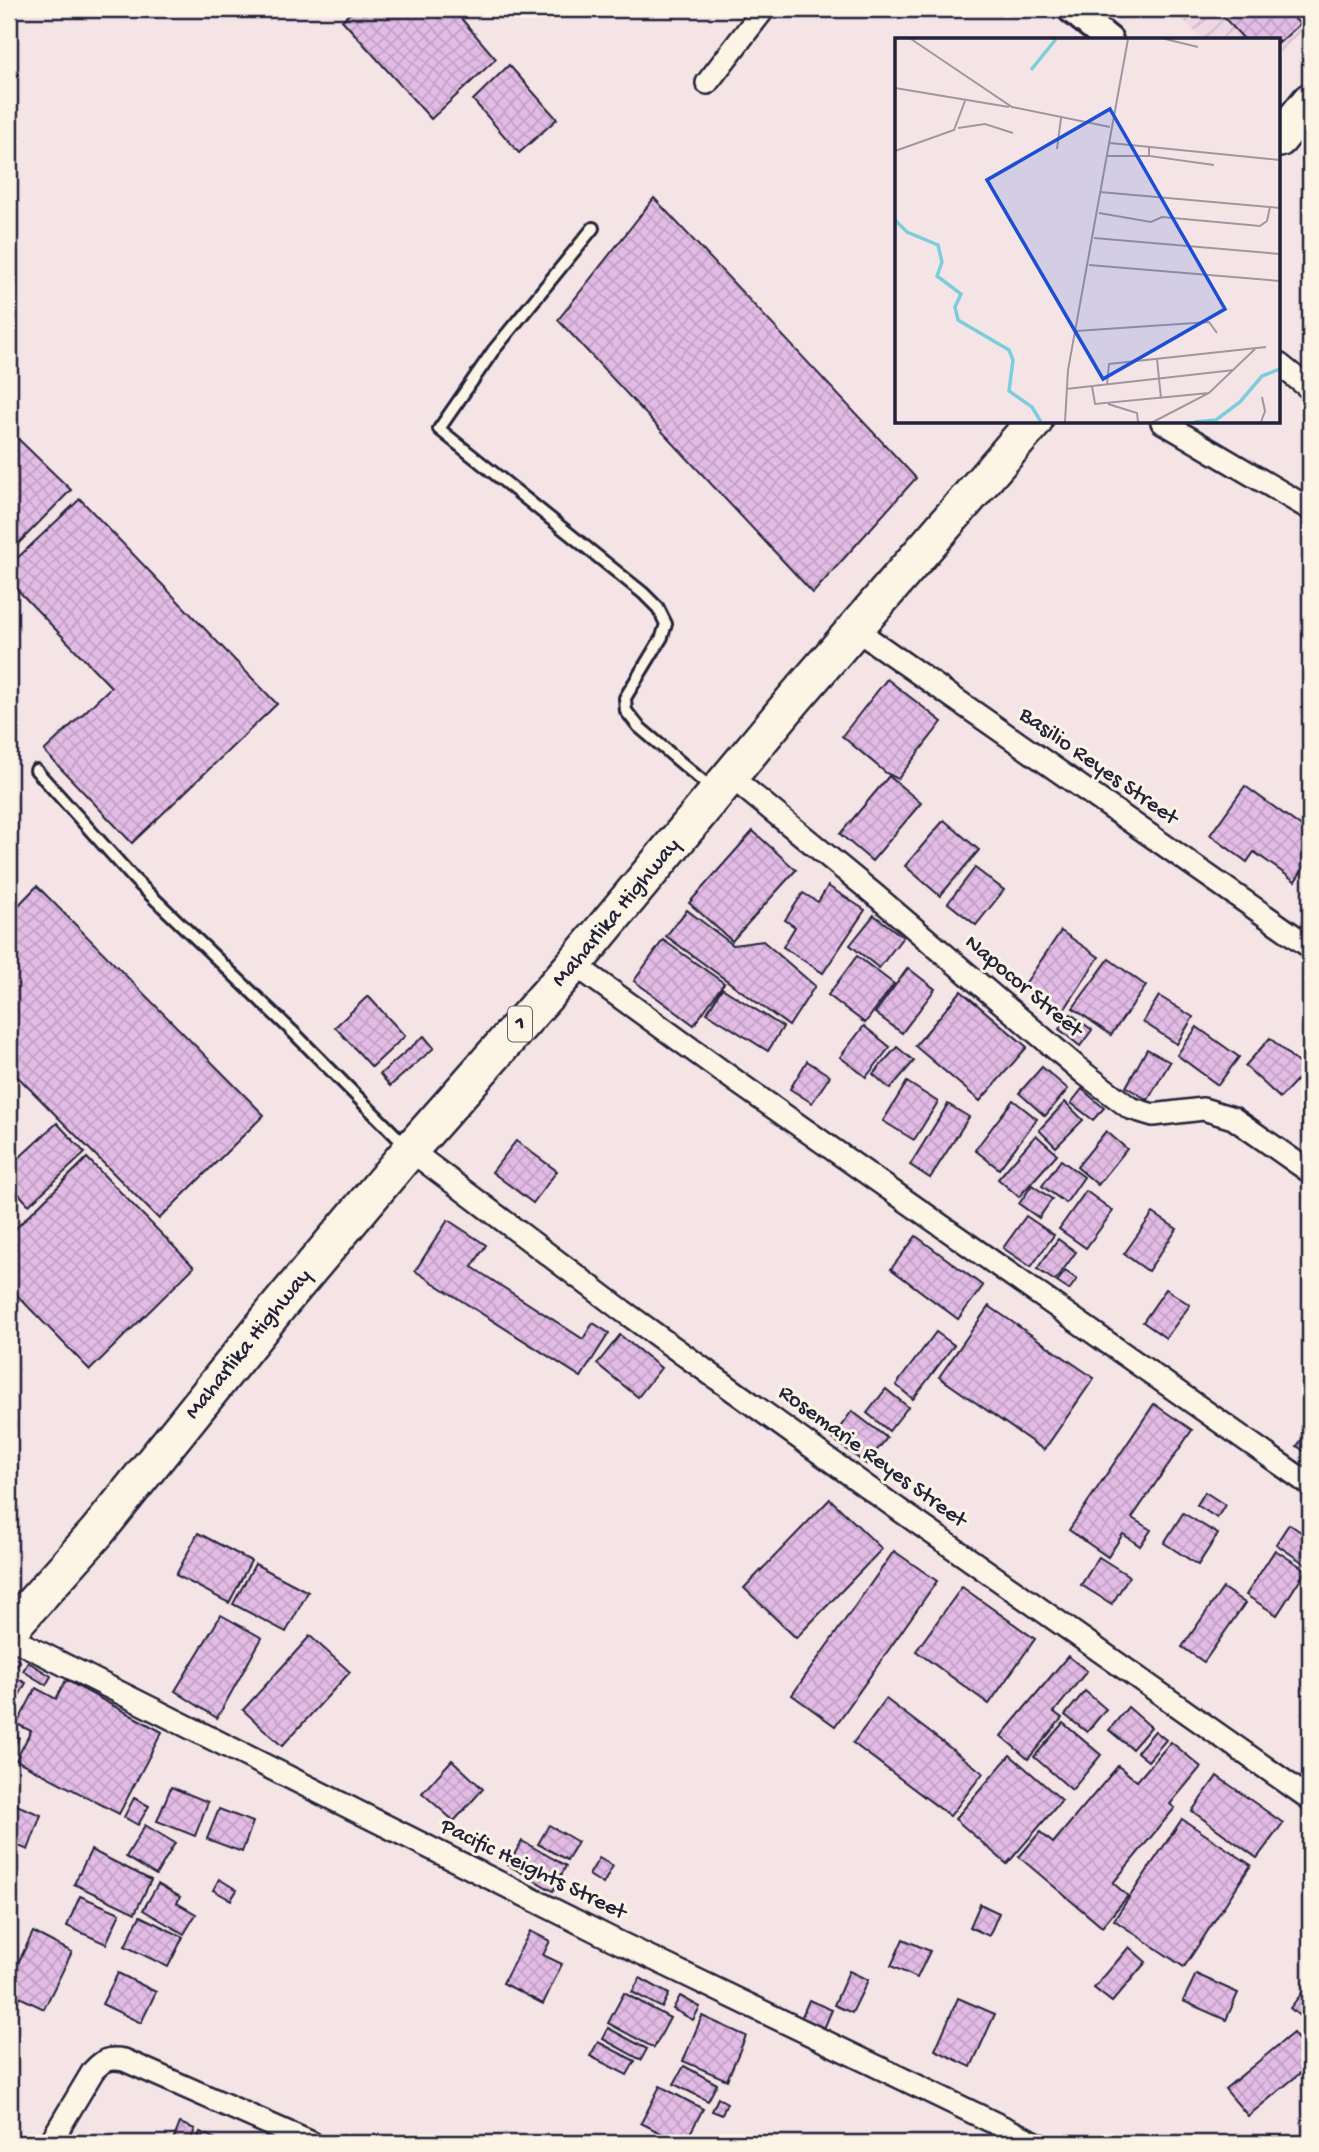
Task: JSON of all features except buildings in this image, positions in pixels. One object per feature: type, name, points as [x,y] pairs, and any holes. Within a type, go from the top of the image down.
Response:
[{"type":"highway","points":[[1280,138],[1310,101]]},
{"type":"highway","name":"Maharlika Highway","points":[[9,1630],[97,1532],[278,1307],[410,1150],[574,964],[855,629],[1032,424]]},
{"type":"street","points":[[707,83],[764,9]]},
{"type":"street","points":[[1070,9],[1106,38]]},
{"type":"street","points":[[1280,364],[1310,389]]},
{"type":"street","points":[[1165,424],[1310,509]]},
{"type":"street","name":"Basilio Reyes Street","points":[[855,629],[1310,947]]},
{"type":"street","name":"Napocor Street","points":[[724,785],[875,895],[1085,1074],[1130,1108],[1153,1115],[1203,1109],[1233,1118],[1310,1172]]},
{"type":"street","points":[[574,964],[782,1114],[1310,1485]]},
{"type":"street","name":"Rosemarie Reyes Street","points":[[410,1150],[623,1311],[888,1502],[1310,1799]]},
{"type":"street","name":"Pacific Heights Street","points":[[9,1637],[612,1939],[1036,2143]]},
{"type":"street","points":[[50,2143],[93,2071],[111,2057],[124,2060],[312,2143]]},
{"type":"lane","points":[[593,228],[493,351],[439,429],[643,593],[657,608],[666,624],[662,637],[625,698],[626,711],[639,727],[724,785]]},
{"type":"lane","points":[[36,770],[135,880],[292,1031],[410,1150]]},
{"type":"shaded area","points":[[1173,9],[1293,9],[1308,25],[1280,52],[1280,38],[1201,38]]}]
